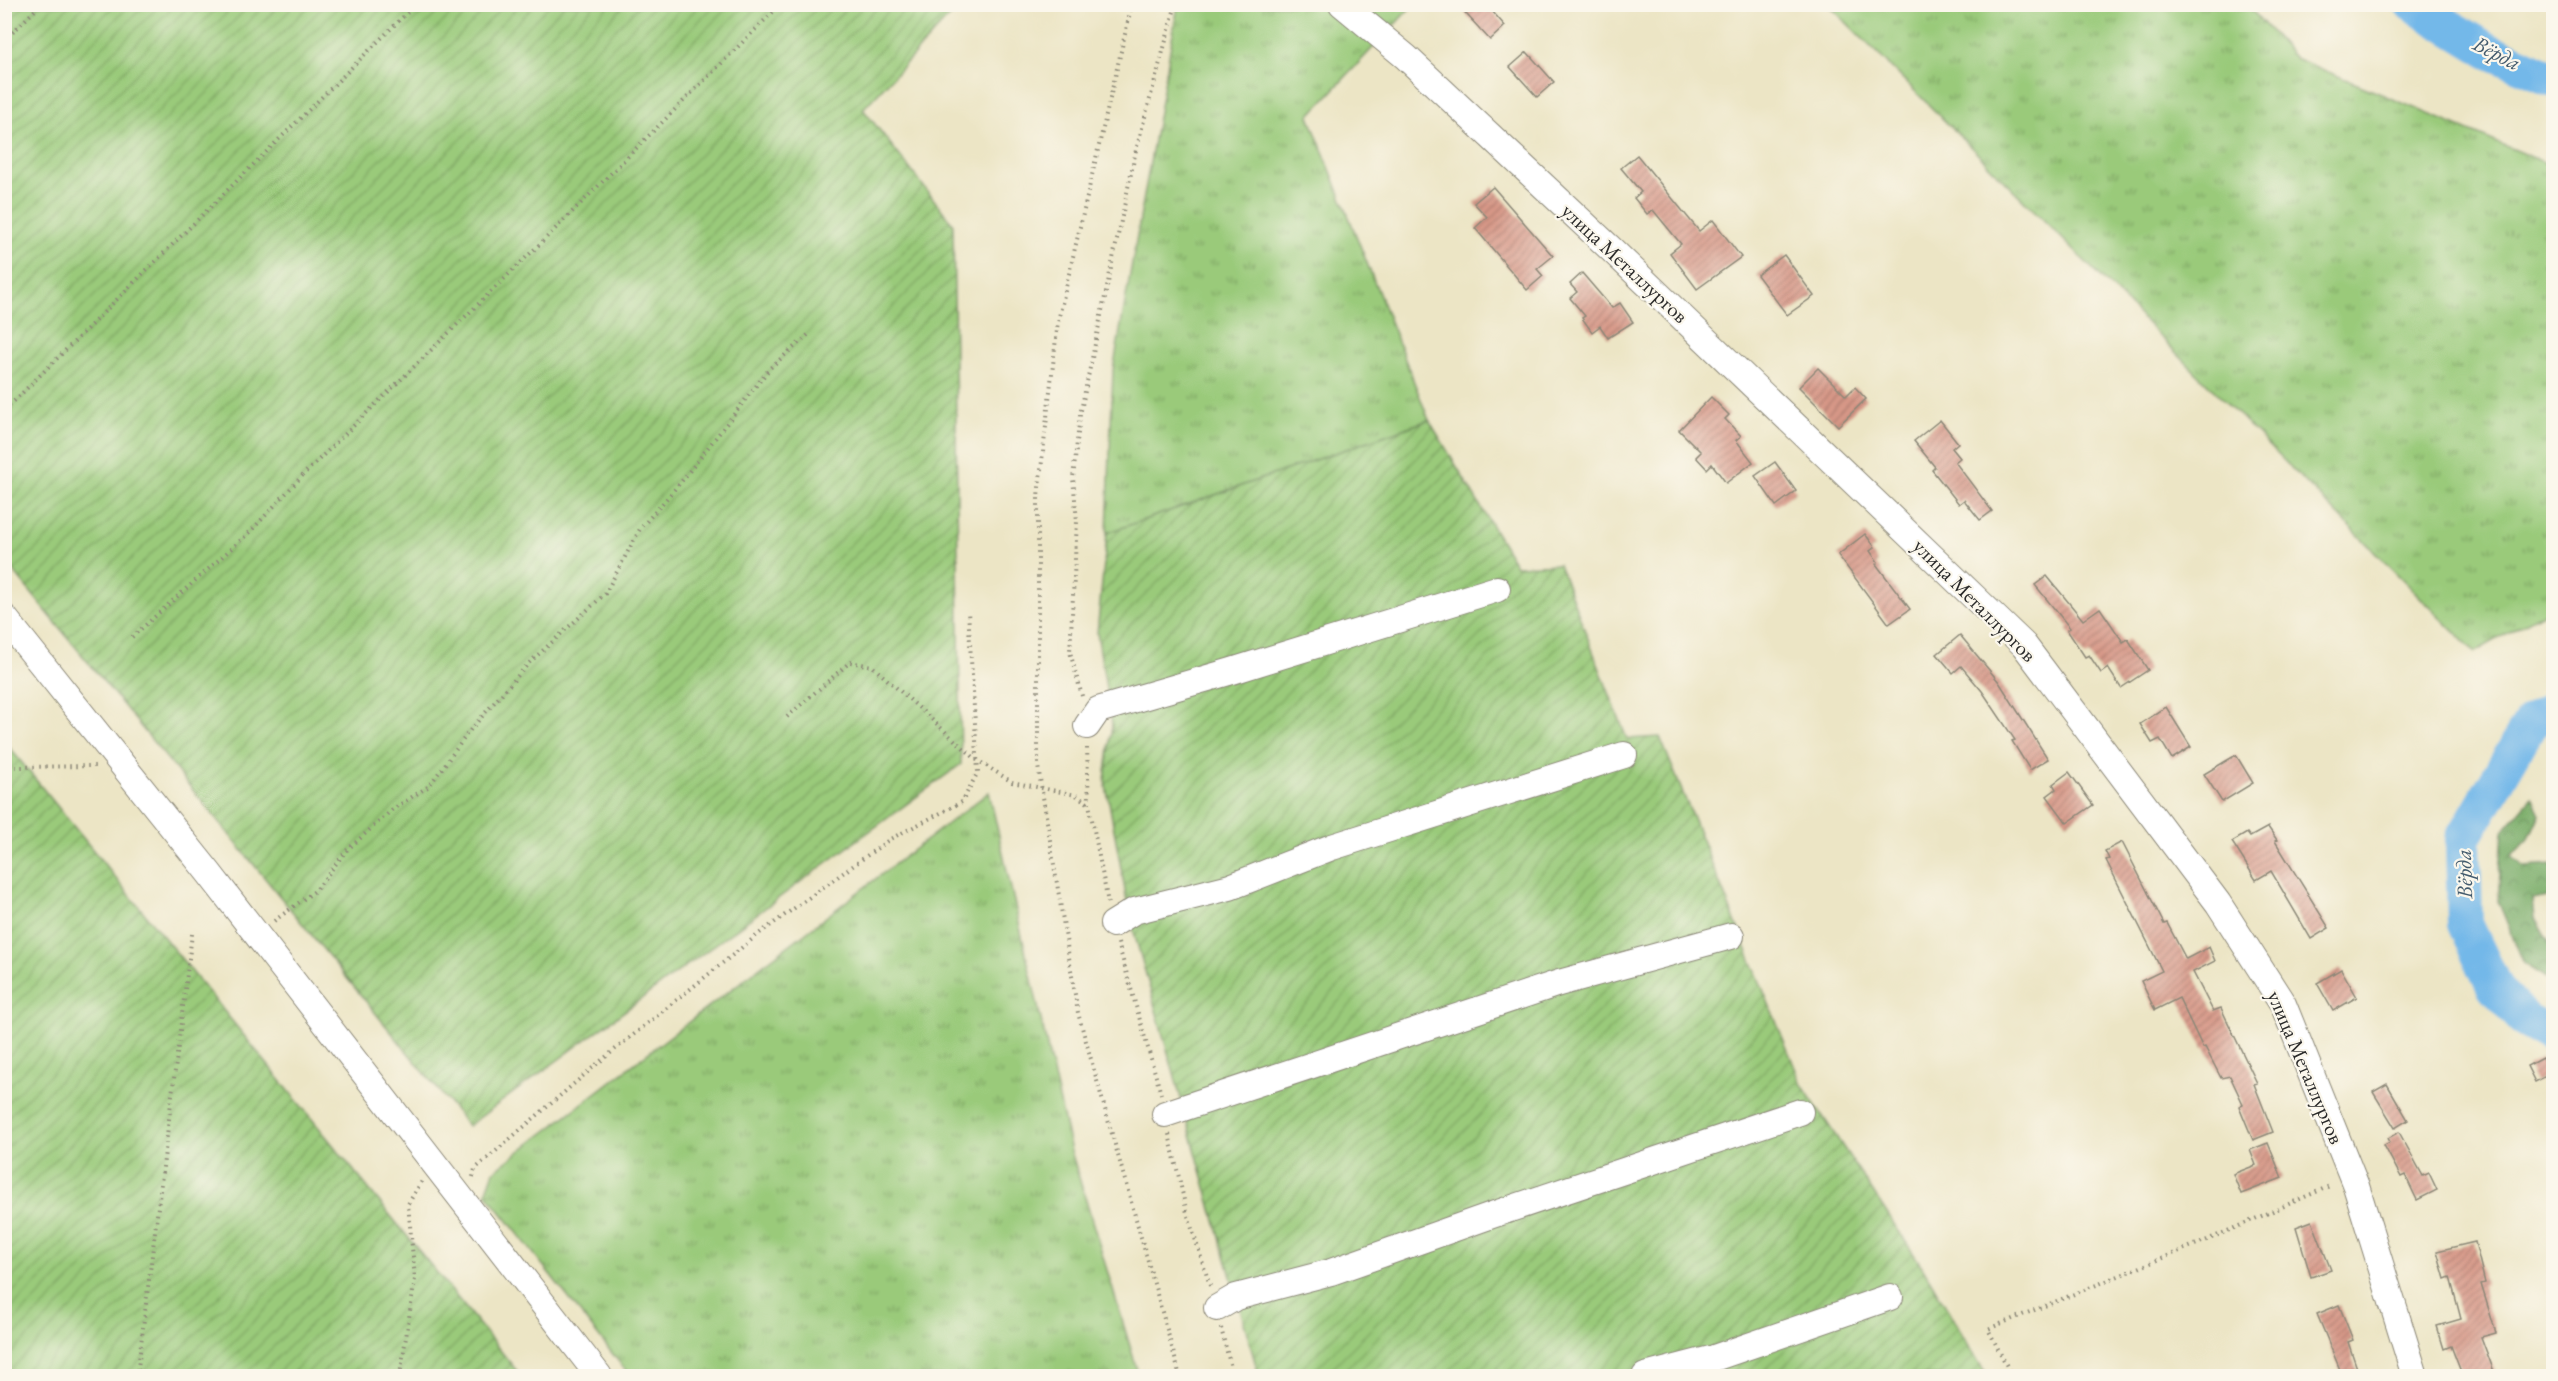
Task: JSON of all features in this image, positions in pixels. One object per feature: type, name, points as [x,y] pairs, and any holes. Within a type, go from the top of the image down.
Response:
[{"type":"street","name":"улица Металлургов","points":[[1342,4],[1406,57],[1586,226],[2024,645],[2218,903],[2283,1004],[2353,1176],[2415,1377]]},
{"type":"street","points":[[1087,726],[1098,710],[1497,589]]},
{"type":"street","points":[[4,617],[256,934],[599,1377]]},
{"type":"street","points":[[1113,924],[1134,911],[1230,887],[1332,847],[1624,755]]},
{"type":"street","points":[[1165,1114],[1559,983],[1731,936]]},
{"type":"street","points":[[1217,1308],[1236,1297],[1332,1272],[1800,1112]]},
{"type":"street","points":[[1645,1377],[1714,1358],[1890,1297]]},
{"type":"path","points":[[4,41],[41,4]]},
{"type":"path","points":[[4,408],[14,401],[416,4]]},
{"type":"path","points":[[132,637],[251,531],[303,475],[781,4]]},
{"type":"path","points":[[1132,4],[1058,321],[1038,496],[1038,766],[1078,1013],[1180,1377]]},
{"type":"path","points":[[256,934],[315,890],[346,851],[393,809],[429,786],[471,729],[529,663],[605,594],[640,529],[688,473],[770,368],[808,335]]},
{"type":"path","points":[[466,1204],[475,1169],[597,1064],[760,933],[890,839],[962,802],[978,772],[968,611]]},
{"type":"path","points":[[787,717],[850,662],[872,666],[977,760],[1011,782],[1076,795],[1089,804]]},
{"type":"path","points":[[4,763],[15,767],[92,765],[129,772]]},
{"type":"path","points":[[136,1377],[192,933]]},
{"type":"path","points":[[400,1377],[415,1278],[408,1204],[433,1162]]},
{"type":"path","points":[[2012,1377],[1988,1329],[2207,1240],[2353,1176]]},
{"type":"green space","points":[[4,5],[960,5],[863,109],[953,224],[961,764],[468,1126],[5,561]]},
{"type":"green space","points":[[1178,5],[1413,5],[1309,116],[1429,420],[1107,533],[1113,370]]},
{"type":"green space","points":[[1829,5],[2247,5],[2295,58],[2553,166],[2553,607],[2475,652]]},
{"type":"green space","points":[[1429,420],[1516,566],[1559,564],[1627,739],[1660,737],[1802,1085],[1923,1268],[1987,1376],[1259,1376],[1130,918],[1105,780],[1112,725],[1097,633],[1107,533]]},
{"type":"green space","points":[[5,742],[521,1376],[5,1376]]},
{"type":"green space","points":[[989,792],[1071,1151],[1139,1376],[630,1376],[486,1193],[494,1171]]},
{"type":"green space","points":[[2532,797],[2540,814],[2528,840],[2511,856],[2525,867],[2553,865],[2553,896],[2533,900],[2535,918],[2553,949],[2552,982],[2524,964],[2498,901],[2503,831]]},
{"type":"building","points":[[1457,4],[1486,4],[1505,26],[1490,40]]},
{"type":"building","points":[[1527,52],[1554,82],[1537,97],[1510,67]]},
{"type":"building","points":[[1637,155],[1699,231],[1713,220],[1741,257],[1697,289],[1670,253],[1681,244],[1653,210],[1647,214],[1634,198],[1641,192],[1621,168]]},
{"type":"building","points":[[1493,187],[1553,256],[1537,269],[1543,276],[1527,290],[1475,228],[1487,217],[1474,203]]},
{"type":"building","points":[[1784,255],[1814,296],[1787,315],[1757,275]]},
{"type":"building","points":[[1582,273],[1612,308],[1620,303],[1633,322],[1608,338],[1600,326],[1592,332],[1582,318],[1585,316],[1570,298],[1577,292],[1570,284]]},
{"type":"building","points":[[1818,368],[1846,396],[1855,387],[1866,399],[1838,426],[1799,387]]},
{"type":"building","points":[[1711,397],[1729,415],[1725,419],[1741,436],[1736,440],[1753,462],[1726,483],[1712,464],[1707,469],[1696,457],[1701,452],[1679,430]]},
{"type":"building","points":[[1940,420],[1958,443],[1952,448],[1960,458],[1955,462],[1992,511],[1980,520],[1964,500],[1959,504],[1932,470],[1935,467],[1914,441]]},
{"type":"building","points":[[1775,462],[1796,491],[1776,506],[1755,476]]},
{"type":"building","points":[[1865,534],[1875,547],[1870,551],[1878,562],[1876,564],[1910,609],[1889,624],[1838,555]]},
{"type":"building","points":[[2047,576],[2083,620],[2100,608],[2123,642],[2128,639],[2148,670],[2121,688],[2108,668],[2101,673],[2089,655],[2085,657],[2067,630],[2070,628],[2035,585]]},
{"type":"building","points":[[1960,635],[1999,682],[2048,759],[2030,770],[2012,741],[2015,740],[1982,691],[1961,666],[1953,673],[1937,654]]},
{"type":"building","points":[[2166,707],[2191,747],[2172,759],[2160,739],[2152,743],[2140,724]]},
{"type":"building","points":[[2236,755],[2253,783],[2222,802],[2204,774]]},
{"type":"building","points":[[2069,772],[2093,805],[2067,823],[2047,796],[2056,789],[2053,784]]},
{"type":"building","points":[[2268,827],[2329,928],[2311,939],[2271,871],[2256,880],[2232,842],[2247,833],[2250,837]]},
{"type":"building","points":[[2122,842],[2164,924],[2167,923],[2186,959],[2209,947],[2215,961],[2193,972],[2213,1011],[2221,1008],[2257,1083],[2254,1084],[2273,1132],[2253,1140],[2239,1106],[2243,1104],[2230,1076],[2221,1078],[2205,1047],[2203,1048],[2179,998],[2155,1010],[2141,981],[2162,971],[2106,860],[2109,859],[2105,851]]},
{"type":"building","points":[[2341,969],[2357,997],[2333,1011],[2317,983]]},
{"type":"building","points":[[2542,1058],[2550,1074],[2535,1082],[2527,1066]]},
{"type":"building","points":[[2387,1084],[2408,1120],[2395,1128],[2373,1092]]},
{"type":"building","points":[[2399,1132],[2423,1176],[2429,1173],[2437,1190],[2417,1200],[2405,1175],[2401,1177],[2384,1145],[2390,1142],[2388,1138]]},
{"type":"building","points":[[2268,1143],[2282,1178],[2241,1194],[2233,1174],[2256,1165],[2250,1150]]},
{"type":"building","points":[[2312,1221],[2331,1270],[2311,1277],[2296,1227]]},
{"type":"building","points":[[2475,1242],[2485,1283],[2481,1284],[2496,1333],[2481,1337],[2496,1377],[2463,1377],[2451,1346],[2444,1349],[2437,1326],[2461,1319],[2450,1277],[2445,1279],[2437,1251]]},
{"type":"building","points":[[2339,1305],[2353,1340],[2348,1342],[2360,1377],[2343,1377],[2317,1314]]},
{"type":"waterway","name":"Вёрда","points":[[2412,4],[2489,51],[2554,79]]},
{"type":"waterway","name":"Вёрда","points":[[2554,709],[2531,722],[2463,839],[2465,924],[2495,988],[2526,1021],[2554,1036]]}]
